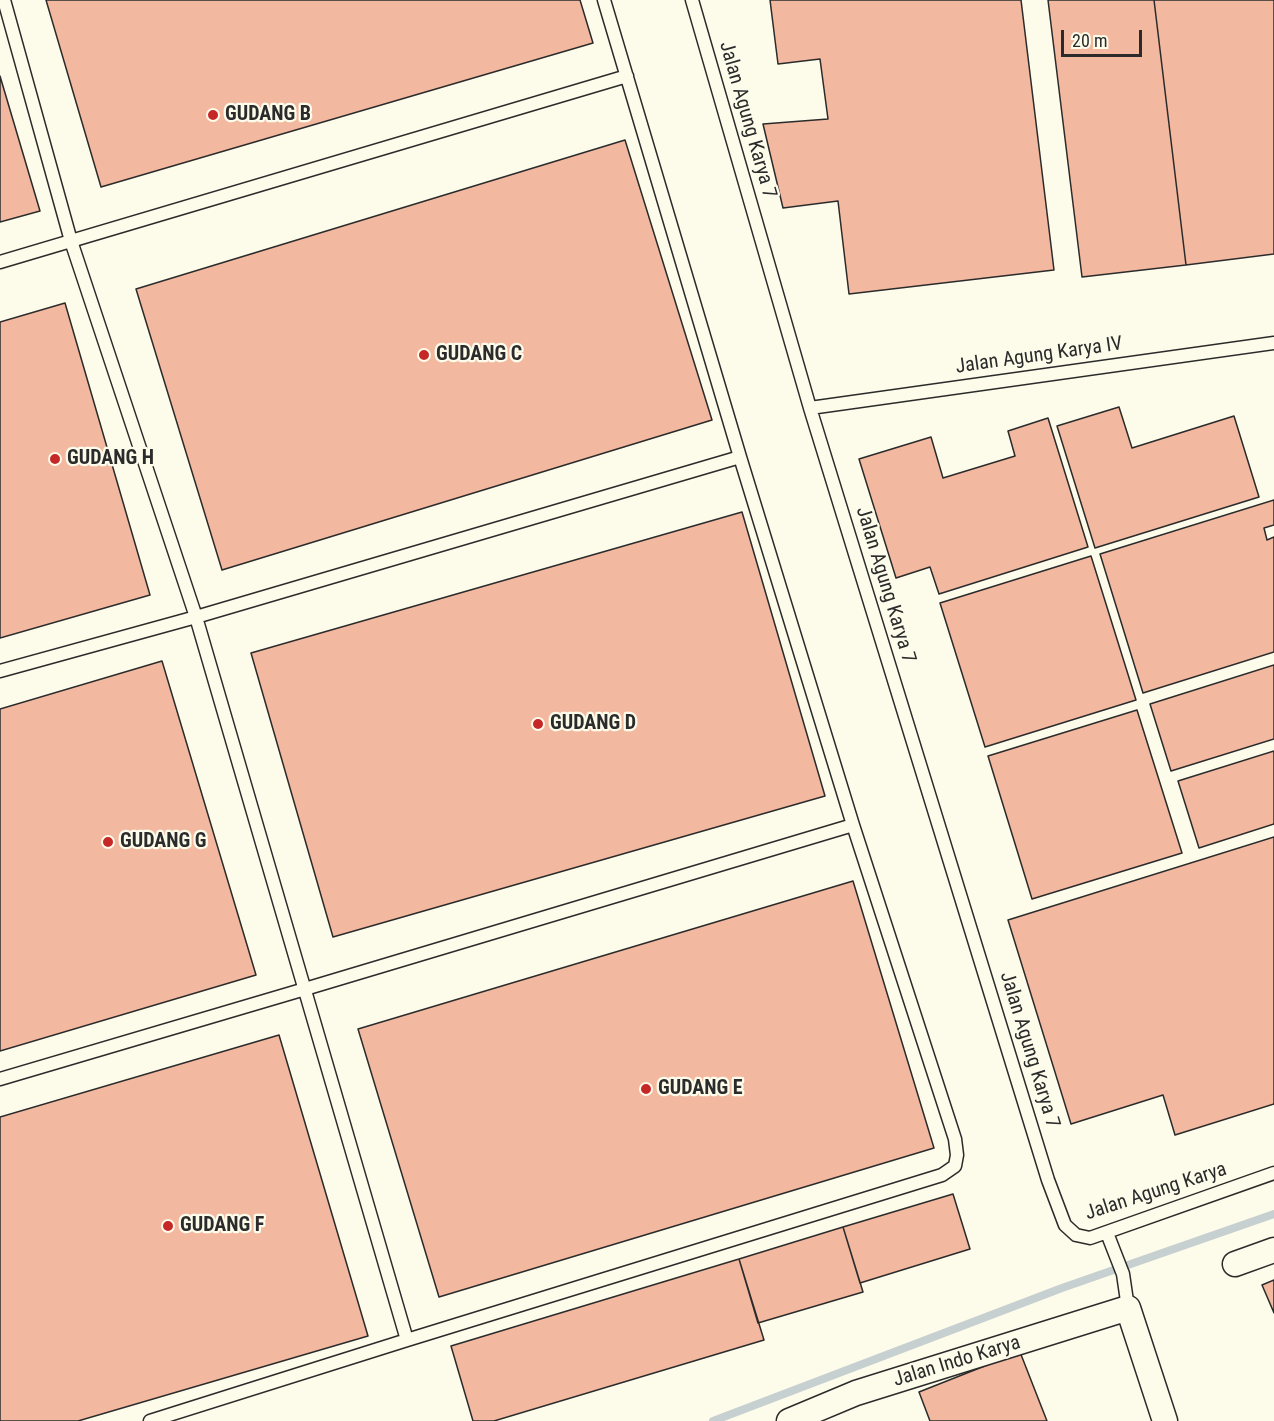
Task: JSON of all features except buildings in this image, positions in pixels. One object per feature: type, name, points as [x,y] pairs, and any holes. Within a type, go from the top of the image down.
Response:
[{"type":"street","points":[[1235,1264],[1274,1250]]},
{"type":"street","points":[[1128,1308],[1165,1421]]},
{"type":"street","name":"Jalan Indo Karya","points":[[789,1421],[856,1393],[1128,1308]]},
{"type":"lane","points":[[4,0],[71,241],[196,617],[407,1340]]},
{"type":"lane","points":[[150,1421],[930,1179],[942,1175],[954,1166],[957,1155],[956,1139],[853,825],[740,457],[604,0]]},
{"type":"lane","name":"Jalan Agung Karya 7","points":[[692,0],[810,408],[1048,1180]]},
{"type":"lane","points":[[0,262],[627,76]]},
{"type":"lane","name":"Jalan Agung Karya IV","points":[[810,408],[1274,343]]},
{"type":"lane","points":[[0,671],[196,617],[740,457]]},
{"type":"lane","points":[[0,1079],[853,825]]},
{"type":"lane","name":"Jalan Agung Karya","points":[[1048,1180],[1065,1225],[1076,1235],[1090,1238],[1274,1173]]},
{"type":"lane","points":[[1107,1233],[1123,1274],[1128,1308]]},
{"type":"waterway","points":[[713,1421],[1062,1288],[1274,1214]]},
{"type":"place","name":"GUDANG B","points":[[213,115]]},
{"type":"place","name":"GUDANG C","points":[[424,355]]},
{"type":"place","name":"GUDANG H","points":[[55,459]]},
{"type":"place","name":"GUDANG D","points":[[538,724]]},
{"type":"place","name":"GUDANG G","points":[[108,842]]},
{"type":"place","name":"GUDANG E","points":[[646,1089]]},
{"type":"place","name":"GUDANG F","points":[[168,1226]]}]
